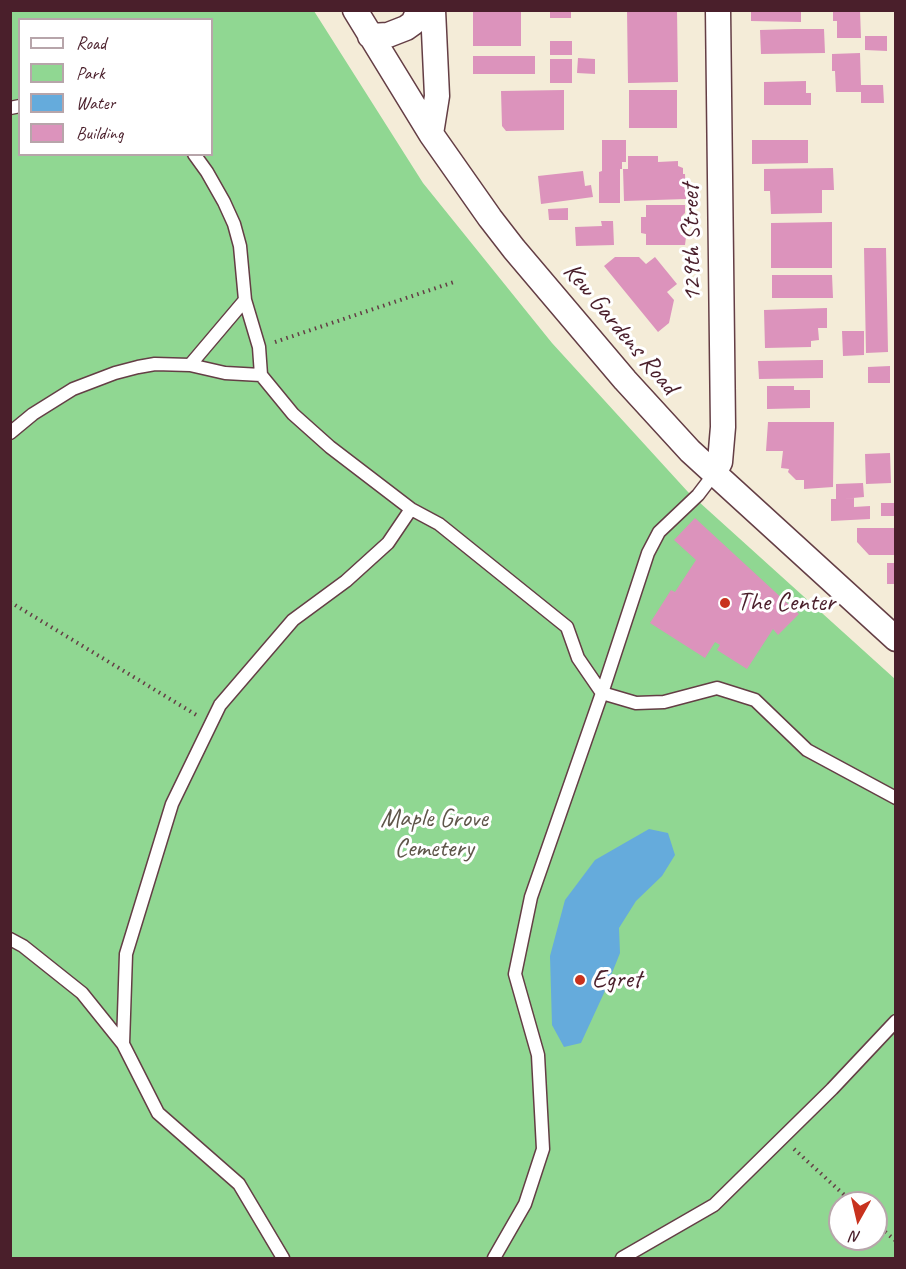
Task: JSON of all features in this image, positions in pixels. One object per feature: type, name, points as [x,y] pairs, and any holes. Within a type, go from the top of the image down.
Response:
[{"type":"street","name":"Kew Gardens Road","points":[[355,10],[431,134],[514,249],[669,430],[714,474],[896,639]]},
{"type":"street","points":[[370,36],[388,35],[406,28],[413,22],[419,10]]},
{"type":"street","points":[[431,134],[437,96],[433,10]]},
{"type":"street","name":"129th Street","points":[[714,474],[720,462],[723,427],[718,10]]},
{"type":"lane","points":[[195,156],[207,172],[234,224],[243,264],[245,300],[259,347],[261,375],[293,414],[330,447],[411,509],[439,524],[567,627],[578,658],[602,693],[636,703],[664,702],[717,688],[755,700],[807,750],[896,798]]},
{"type":"lane","points":[[190,365],[245,300]]},
{"type":"lane","points":[[10,432],[51,402],[93,381],[146,365],[190,365],[225,373],[261,375]]},
{"type":"lane","points":[[494,1258],[525,1204],[543,1149],[538,1054],[515,974],[531,897],[648,553],[660,532],[698,495],[714,474]]},
{"type":"lane","points":[[123,1044],[126,954],[172,804],[220,705],[292,620],[346,581],[388,543],[411,509]]},
{"type":"lane","points":[[10,939],[23,946],[82,993],[123,1044],[158,1113],[239,1184],[284,1258]]},
{"type":"lane","points":[[622,1258],[714,1205],[832,1089],[896,1021]]},
{"type":"path","points":[[259,347],[457,281]]},
{"type":"path","points":[[10,602],[212,724]]},
{"type":"path","points":[[782,1138],[840,1191]]},
{"type":"green space","name":"Maple Grove Cemetery","points":[[10,11],[314,11],[423,183],[552,343],[688,492],[895,679],[895,1258],[11,1258]]},
{"type":"water","points":[[649,829],[668,833],[675,855],[662,876],[636,901],[619,928],[620,953],[581,1043],[564,1047],[552,1025],[550,956],[565,900],[595,860]]},
{"type":"building","points":[[550,10],[571,10],[571,18],[550,18]]},
{"type":"building","points":[[627,10],[677,10],[678,82],[628,83]]},
{"type":"building","points":[[751,10],[801,10],[801,22],[751,21]]},
{"type":"building","points":[[833,10],[860,10],[861,38],[837,38],[837,21],[833,21]]},
{"type":"building","points":[[473,11],[521,11],[521,46],[473,46]]},
{"type":"building","points":[[824,29],[825,53],[761,54],[760,30]]},
{"type":"building","points":[[865,36],[887,36],[887,51],[865,50]]},
{"type":"building","points":[[550,41],[572,41],[572,55],[550,55]]},
{"type":"building","points":[[860,53],[861,85],[883,85],[884,103],[861,103],[861,92],[836,92],[832,54]]},
{"type":"building","points":[[473,56],[535,56],[535,74],[473,74]]},
{"type":"building","points":[[578,58],[595,59],[595,74],[577,73]]},
{"type":"building","points":[[550,59],[572,59],[572,83],[550,83]]},
{"type":"building","points":[[806,81],[806,93],[811,93],[811,105],[764,105],[764,82]]},
{"type":"building","points":[[564,90],[564,130],[506,131],[502,126],[501,91]]},
{"type":"building","points":[[629,90],[677,90],[677,128],[629,128]]},
{"type":"building","points":[[602,140],[626,140],[626,162],[622,162],[622,169],[620,169],[620,203],[599,203]]},
{"type":"building","points":[[752,140],[808,140],[808,163],[752,164]]},
{"type":"building","points":[[628,156],[658,156],[658,162],[678,161],[678,166],[683,168],[683,174],[685,174],[686,199],[624,201],[623,169],[628,169]]},
{"type":"building","points":[[833,168],[834,190],[822,190],[822,213],[771,214],[770,191],[764,191],[764,169]]},
{"type":"building","points":[[583,171],[585,186],[591,185],[593,197],[541,204],[538,176]]},
{"type":"building","points":[[646,205],[685,205],[685,213],[681,217],[681,234],[686,237],[685,245],[646,245],[646,234],[641,233],[641,217],[646,217]]},
{"type":"building","points":[[568,208],[568,220],[549,220],[548,209]]},
{"type":"building","points":[[601,221],[613,221],[614,245],[576,246],[575,227],[602,226]]},
{"type":"building","points":[[832,222],[832,268],[771,268],[771,223]]},
{"type":"building","points":[[864,248],[886,248],[888,352],[866,353]]},
{"type":"building","points":[[615,257],[639,257],[646,264],[655,257],[677,284],[667,292],[674,300],[669,323],[658,332],[604,266]]},
{"type":"building","points":[[772,275],[832,275],[833,298],[772,298]]},
{"type":"building","points":[[827,308],[827,328],[818,328],[819,340],[811,341],[811,347],[765,348],[764,310]]},
{"type":"building","points":[[842,331],[864,331],[864,355],[843,356]]},
{"type":"building","points":[[823,360],[823,378],[759,379],[758,361]]},
{"type":"building","points":[[890,366],[890,383],[868,383],[868,367]]},
{"type":"building","points":[[767,386],[794,386],[794,390],[810,390],[810,408],[767,409]]},
{"type":"building","points":[[768,422],[834,422],[833,487],[804,489],[804,480],[796,480],[788,472],[789,469],[781,468],[783,451],[766,451]]},
{"type":"building","points":[[890,453],[891,483],[866,484],[865,454]]},
{"type":"building","points":[[863,483],[864,497],[842,499],[854,498],[854,507],[870,506],[870,519],[831,521],[831,499],[836,499],[836,484]]},
{"type":"building","points":[[881,503],[896,503],[896,516],[881,516]]},
{"type":"building","name":"The Center","points":[[695,518],[799,614],[778,635],[773,629],[747,669],[717,650],[720,645],[715,642],[705,658],[650,623],[671,590],[675,592],[696,560],[674,540]]},
{"type":"building","points":[[857,528],[896,528],[896,555],[869,555],[857,542]]},
{"type":"building","points":[[887,563],[896,563],[896,584],[887,584]]},
{"type":"place","name":"The Center","points":[[725,603]]},
{"type":"place","name":"Egret","points":[[580,980]]}]
